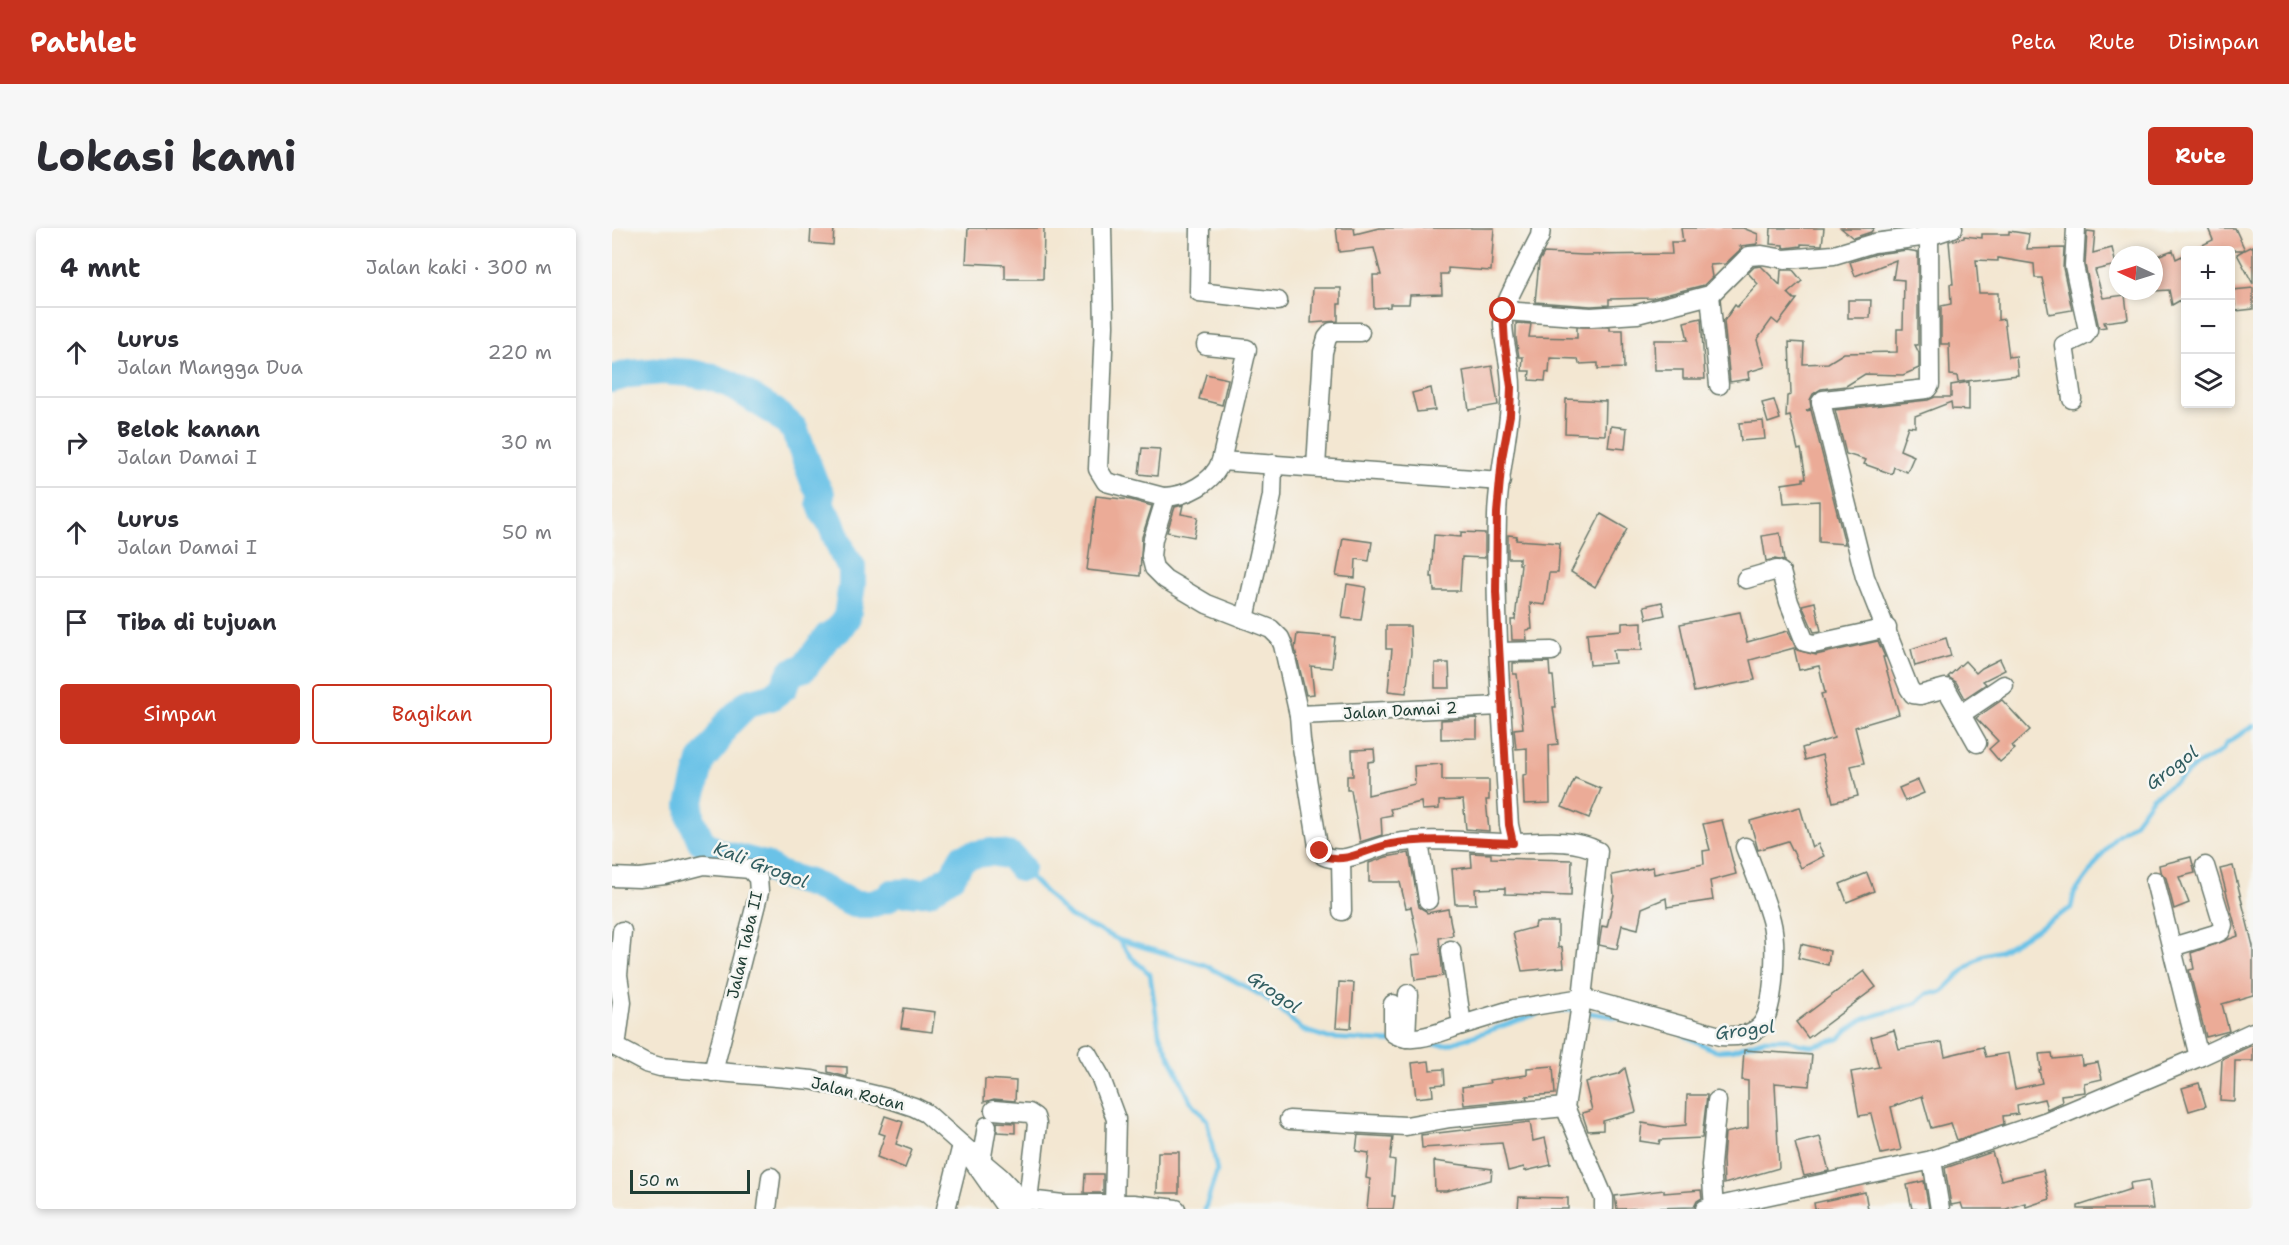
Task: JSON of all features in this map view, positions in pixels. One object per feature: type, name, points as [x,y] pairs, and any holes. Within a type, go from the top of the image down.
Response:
[{"type":"street","points":[[1102,228],[1104,326],[1098,469],[1106,483],[1163,497],[1174,497],[1194,489],[1217,473],[1247,350],[1206,345]]},
{"type":"street","points":[[1513,843],[1509,825],[1496,592],[1497,513],[1502,458],[1510,415],[1511,387],[1503,311],[1540,236],[1541,228]]},
{"type":"street","points":[[1503,311],[1591,317],[1636,314],[1710,295],[1749,256],[1762,255],[1785,259],[1834,255],[1874,243],[1929,236],[1953,228]]},
{"type":"street","points":[[2072,399],[2064,345],[2085,335],[2088,330],[2074,267],[2076,228]]},
{"type":"street","points":[[1205,229],[1199,292],[1278,301]]},
{"type":"street","points":[[1929,236],[1930,385],[1927,389],[1821,402],[1865,578],[1887,628],[1909,688],[1914,694],[1920,695],[1946,688],[1977,743]]},
{"type":"street","points":[[1710,295],[1719,385]]},
{"type":"street","points":[[1316,467],[1323,351],[1327,338],[1332,332],[1360,332]]},
{"type":"street","points":[[1221,461],[1501,481]]},
{"type":"street","points":[[1245,619],[1272,496],[1272,464]]},
{"type":"street","points":[[1163,497],[1165,500],[1153,539],[1151,556],[1154,568],[1165,579],[1207,604],[1264,626],[1280,638],[1299,714],[1301,741],[1318,846],[1324,856],[1341,859],[1391,844],[1426,842],[1557,842],[1589,846],[1598,851],[1565,1107],[1604,1198],[1604,1209]]},
{"type":"street","points":[[1746,579],[1777,570],[1781,572],[1793,613],[1805,642],[1815,644],[1887,628]]},
{"type":"street","points":[[1499,652],[1552,651]]},
{"type":"street","points":[[1961,714],[2004,685]]},
{"type":"street","name":"Jalan Damai 2","points":[[1299,714],[1502,706]]},
{"type":"street","points":[[1426,842],[1428,900]]},
{"type":"street","points":[[1400,999],[1406,1038],[1428,1035],[1514,1009],[1579,1009],[1737,1038],[1761,1025],[1769,1005],[1774,972],[1772,922],[1745,847]]},
{"type":"street","points":[[1341,859],[1342,911]]},
{"type":"street","name":"Jalan Taba II","points":[[612,878],[665,875],[686,868],[704,866],[750,870],[758,878],[759,891],[706,1072]]},
{"type":"street","points":[[2172,947],[2221,931],[2223,926],[2205,866]]},
{"type":"street","points":[[2155,881],[2199,1057]]},
{"type":"street","points":[[614,1046],[622,1002],[615,974],[622,931]]},
{"type":"street","points":[[1451,950],[1462,1025]]},
{"type":"street","points":[[1717,1101],[1711,1165],[1711,1209],[1932,1161],[2047,1121],[2253,1032]]},
{"type":"street","name":"Jalan Rotan","points":[[614,1046],[646,1063],[660,1067],[812,1080],[887,1098],[926,1113],[962,1145],[1007,1209]]},
{"type":"street","points":[[1087,1053],[1100,1076],[1116,1119],[1114,1205]]},
{"type":"street","points":[[1289,1120],[1406,1126],[1450,1118],[1565,1107]]},
{"type":"street","points":[[981,1162],[991,1118],[1029,1113],[1035,1117],[1037,1124],[1022,1204]]},
{"type":"street","points":[[946,1209],[962,1145],[1015,1193],[1022,1204]]},
{"type":"street","points":[[1932,1161],[1940,1209]]},
{"type":"street","points":[[767,1209],[771,1177]]},
{"type":"street","points":[[1022,1204],[1133,1204],[1176,1209]]},
{"type":"building","points":[[811,228],[834,228],[833,245],[810,243]]},
{"type":"building","points":[[968,228],[1044,228],[1043,279],[1005,279],[1005,265],[966,263]]},
{"type":"building","points":[[1336,228],[1354,228],[1355,234],[1379,228],[1494,228],[1491,271],[1448,268],[1448,274],[1441,274],[1442,294],[1410,295],[1409,304],[1390,304],[1390,307],[1374,308],[1373,275],[1381,275],[1374,248],[1339,252]]},
{"type":"building","points":[[1681,228],[1743,228],[1758,234],[1757,244],[1740,246],[1742,248],[1725,264],[1710,265],[1712,277],[1704,285],[1653,298],[1609,299],[1609,305],[1535,302],[1539,262],[1544,253],[1672,254],[1671,242],[1683,242]]},
{"type":"building","points":[[1771,228],[1824,228],[1822,245],[1801,244],[1801,246],[1786,248],[1783,245],[1770,244]]},
{"type":"building","points":[[1841,228],[1874,228],[1871,232],[1853,238]]},
{"type":"building","points":[[2208,228],[2235,228],[2245,250],[2253,246],[2253,284],[2237,254],[2244,250],[2235,250],[2235,246],[2200,246],[2213,240]]},
{"type":"building","points":[[2009,231],[2029,234],[2027,249],[2064,248],[2063,268],[2072,310],[2049,314],[2042,278],[2035,278],[2034,264],[1998,258],[1998,261],[1976,260],[1979,293],[1998,293],[1998,320],[2004,319],[2009,357],[2016,356],[2018,375],[1958,382],[1957,376],[1950,375],[1949,344],[1941,344],[1941,306],[1951,304],[1950,284],[1953,284],[1949,241],[1964,238],[1964,236],[1982,238],[1982,234],[2009,234]]},
{"type":"building","points":[[2087,231],[2095,232],[2093,253],[2109,249],[2109,267],[2095,270],[2103,298],[2126,300],[2128,319],[2104,322],[2106,327],[2099,328],[2085,265]]},
{"type":"building","points":[[1907,250],[1918,252],[1918,345],[1915,345],[1919,353],[1919,368],[1903,375],[1865,374],[1846,386],[1821,389],[1813,394],[1810,400],[1811,408],[1806,411],[1811,410],[1845,544],[1819,542],[1819,501],[1784,503],[1782,484],[1803,481],[1803,478],[1806,478],[1801,449],[1798,450],[1790,416],[1786,417],[1787,396],[1791,395],[1789,342],[1804,343],[1803,364],[1828,363],[1844,353],[1897,352],[1897,329],[1903,329],[1904,280],[1893,279],[1896,260],[1855,276],[1850,262],[1876,254]]},
{"type":"building","points":[[2173,250],[2176,259],[2181,256],[2181,300],[2172,305],[2169,290],[2163,290],[2163,254]]},
{"type":"building","points":[[1761,266],[1780,285],[1781,270],[1793,270],[1802,281],[1788,293],[1797,299],[1778,324],[1772,319],[1757,340],[1765,367],[1748,372],[1749,379],[1730,382],[1724,321],[1735,305],[1737,307],[1758,284],[1748,273],[1754,267]]},
{"type":"building","points":[[1313,288],[1341,288],[1338,321],[1311,323]]},
{"type":"building","points":[[2253,288],[2253,309],[2236,311],[2235,290]]},
{"type":"building","points":[[1848,300],[1871,300],[1870,318],[1848,318]]},
{"type":"building","points":[[1701,318],[1705,379],[1683,379],[1683,370],[1655,370],[1654,340],[1688,340],[1684,322]]},
{"type":"building","points":[[1516,323],[1531,324],[1529,337],[1577,338],[1577,327],[1610,327],[1610,330],[1623,330],[1624,368],[1598,369],[1598,363],[1579,364],[1578,359],[1550,358],[1549,373],[1546,372],[1545,381],[1529,380],[1530,371],[1522,371],[1523,357],[1519,357]]},
{"type":"building","points":[[1492,366],[1498,405],[1469,410],[1463,371]]},
{"type":"building","points":[[1206,374],[1228,379],[1222,405],[1199,399]]},
{"type":"building","points":[[1969,382],[1969,410],[1952,409],[1951,402],[1915,416],[1915,427],[1908,426],[1900,450],[1914,456],[1907,472],[1894,467],[1892,474],[1864,464],[1866,460],[1846,454],[1835,410],[1951,397],[1951,385]]},
{"type":"building","points":[[1431,388],[1435,410],[1417,412],[1412,393]]},
{"type":"building","points":[[1566,399],[1606,401],[1605,435],[1565,433]]},
{"type":"building","points":[[1774,400],[1780,419],[1768,423],[1762,403]]},
{"type":"building","points":[[1763,421],[1765,439],[1741,441],[1739,423]]},
{"type":"building","points":[[1611,426],[1627,428],[1625,449],[1608,447]]},
{"type":"building","points":[[1142,448],[1160,449],[1157,476],[1139,474]]},
{"type":"building","points":[[1096,496],[1131,500],[1152,506],[1142,537],[1140,576],[1087,570]]},
{"type":"building","points":[[1183,505],[1181,514],[1198,517],[1194,537],[1167,532],[1175,507]]},
{"type":"building","points":[[1601,514],[1627,529],[1595,587],[1571,572]]},
{"type":"building","points":[[1461,532],[1485,533],[1485,558],[1462,557],[1460,591],[1434,591],[1433,577],[1431,577],[1434,535],[1461,537]]},
{"type":"building","points":[[1780,533],[1784,561],[1775,559],[1766,561],[1762,536]]},
{"type":"building","points":[[1508,535],[1517,536],[1516,540],[1560,543],[1558,573],[1549,573],[1545,605],[1530,603],[1532,629],[1526,630],[1527,640],[1512,640],[1511,620],[1515,620],[1521,564],[1519,564],[1519,558],[1508,558]]},
{"type":"building","points":[[1343,538],[1372,542],[1369,561],[1356,559],[1355,578],[1336,576]]},
{"type":"building","points":[[1347,584],[1366,587],[1361,620],[1342,618]]},
{"type":"building","points":[[1662,602],[1665,615],[1647,619],[1644,606]]},
{"type":"building","points":[[1815,602],[1821,631],[1814,632],[1802,605]]},
{"type":"building","points":[[1740,612],[1747,642],[1788,631],[1797,650],[1816,655],[1878,641],[1885,657],[1883,657],[1899,714],[1855,727],[1864,763],[1851,766],[1858,796],[1833,802],[1822,755],[1805,760],[1802,748],[1834,738],[1821,694],[1825,693],[1819,666],[1799,670],[1794,648],[1750,660],[1755,680],[1694,692],[1680,624]]},
{"type":"building","points":[[1642,622],[1642,650],[1613,650],[1615,663],[1590,665],[1587,633],[1622,630],[1622,623]]},
{"type":"building","points":[[1386,626],[1410,626],[1411,653],[1406,693],[1388,691],[1392,649],[1386,649]]},
{"type":"building","points":[[1297,634],[1335,637],[1332,668],[1311,666],[1314,694],[1306,695],[1295,649]]},
{"type":"building","points":[[1946,638],[1951,656],[1915,666],[1911,649]]},
{"type":"building","points":[[2000,659],[2005,670],[1983,681],[1986,684],[1965,698],[1956,682],[1948,677],[1965,661],[1976,673]]},
{"type":"building","points":[[1549,662],[1550,676],[1553,676],[1556,707],[1553,707],[1558,744],[1549,745],[1550,803],[1524,804],[1523,775],[1527,774],[1527,748],[1516,749],[1514,729],[1523,728],[1517,674],[1513,674],[1513,663]]},
{"type":"building","points":[[1435,663],[1449,663],[1450,688],[1435,688]]},
{"type":"building","points":[[2002,700],[2030,730],[2012,746],[2015,749],[2000,762],[1989,749],[1998,741],[1976,718]]},
{"type":"building","points":[[1477,718],[1477,738],[1441,739],[1441,720]]},
{"type":"building","points":[[1374,749],[1375,761],[1368,762],[1368,795],[1415,784],[1414,766],[1442,764],[1442,780],[1489,780],[1489,800],[1486,800],[1489,831],[1466,829],[1463,800],[1439,801],[1439,809],[1422,810],[1421,802],[1390,809],[1392,815],[1381,817],[1382,835],[1360,842],[1351,790],[1347,790],[1347,776],[1353,776],[1352,750]]},
{"type":"building","points":[[1575,778],[1601,789],[1589,818],[1562,807]]},
{"type":"building","points":[[1918,780],[1924,793],[1905,801],[1899,788]]},
{"type":"building","points":[[1800,807],[1812,848],[1818,844],[1824,856],[1801,868],[1788,841],[1758,850],[1750,821]]},
{"type":"building","points":[[1722,820],[1736,874],[1710,881],[1713,900],[1667,907],[1666,898],[1642,908],[1638,929],[1622,925],[1617,949],[1599,945],[1602,926],[1607,927],[1614,895],[1612,875],[1653,867],[1654,874],[1704,864],[1703,851],[1710,850],[1703,824]]},
{"type":"building","points":[[1409,853],[1419,907],[1427,913],[1448,909],[1453,935],[1439,938],[1443,976],[1415,980],[1412,955],[1421,954],[1411,907],[1406,908],[1400,882],[1369,882],[1369,863]]},
{"type":"building","points":[[1471,853],[1491,854],[1491,858],[1572,860],[1571,896],[1505,894],[1505,888],[1475,889],[1476,904],[1455,904],[1452,869],[1472,867]]},
{"type":"building","points":[[2191,857],[2195,873],[2179,877],[2189,903],[2174,909],[2166,878],[2160,871],[2159,865]]},
{"type":"building","points":[[2233,866],[2253,946],[2253,995],[2222,1004],[2229,1031],[2206,1037],[2189,970],[2194,969],[2191,953],[2238,936],[2220,869]]},
{"type":"building","points":[[1867,873],[1874,891],[1847,902],[1840,884]]},
{"type":"building","points":[[1536,922],[1558,922],[1558,948],[1562,947],[1564,967],[1522,971],[1513,933],[1535,927]]},
{"type":"building","points":[[1801,944],[1830,951],[1828,965],[1798,958]]},
{"type":"building","points":[[1864,971],[1876,987],[1808,1038],[1796,1022]]},
{"type":"building","points":[[1339,982],[1354,983],[1351,1028],[1336,1027]]},
{"type":"building","points":[[904,1008],[935,1012],[932,1032],[901,1028]]},
{"type":"building","points":[[1894,1030],[1899,1049],[1942,1042],[1945,1056],[1983,1047],[1986,1057],[2008,1053],[2015,1089],[2042,1083],[2039,1054],[2052,1053],[2053,1059],[2081,1056],[2082,1065],[2098,1062],[2102,1079],[2084,1083],[2085,1092],[2061,1095],[2062,1102],[2047,1109],[2044,1099],[2017,1105],[2018,1114],[2003,1116],[2004,1124],[1957,1140],[1951,1123],[1931,1128],[1922,1096],[1891,1107],[1901,1150],[1881,1154],[1871,1114],[1859,1116],[1851,1072],[1879,1067],[1871,1037]]},
{"type":"building","points":[[2253,1046],[2253,1061],[2235,1061],[2234,1101],[2220,1100],[2222,1059]]},
{"type":"building","points":[[1744,1050],[1812,1055],[1809,1086],[1775,1083],[1779,1168],[1724,1184],[1725,1133],[1748,1128],[1748,1081],[1742,1080]]},
{"type":"building","points":[[1429,1061],[1430,1070],[1444,1069],[1445,1084],[1432,1085],[1433,1096],[1416,1098],[1412,1063]]},
{"type":"building","points":[[828,1066],[847,1067],[847,1077],[828,1072]]},
{"type":"building","points":[[1553,1066],[1555,1094],[1464,1105],[1462,1087],[1490,1083],[1489,1080],[1527,1075],[1527,1068]]},
{"type":"building","points":[[1625,1068],[1636,1112],[1603,1121],[1603,1130],[1588,1131],[1582,1113],[1592,1110],[1585,1082],[1618,1074]]},
{"type":"building","points":[[985,1079],[1016,1081],[1015,1101],[994,1099],[984,1102]]},
{"type":"building","points":[[2199,1083],[2206,1106],[2189,1111],[2182,1088]]},
{"type":"building","points":[[1687,1095],[1707,1095],[1702,1138],[1660,1140],[1659,1144],[1640,1141],[1642,1123],[1665,1127],[1686,1125]]},
{"type":"building","points":[[885,1116],[903,1122],[896,1144],[912,1150],[905,1168],[877,1157],[885,1135],[879,1133]]},
{"type":"building","points":[[997,1122],[1015,1123],[1015,1133],[997,1132]]},
{"type":"building","points":[[1530,1122],[1533,1141],[1545,1138],[1551,1165],[1525,1171],[1524,1167],[1508,1171],[1502,1143],[1422,1148],[1421,1135]]},
{"type":"building","points":[[1358,1135],[1393,1137],[1390,1160],[1395,1161],[1393,1209],[1367,1209],[1370,1179],[1366,1178],[1369,1153],[1356,1151]]},
{"type":"building","points":[[1820,1137],[1829,1171],[1804,1176],[1795,1143]]},
{"type":"building","points":[[1158,1152],[1179,1152],[1179,1193],[1157,1193]]},
{"type":"building","points":[[1992,1152],[2001,1180],[2043,1170],[2050,1199],[2026,1207],[2025,1203],[2006,1209],[1963,1209],[1961,1203],[1951,1205],[1945,1168]]},
{"type":"building","points":[[1434,1161],[1492,1169],[1491,1180],[1446,1191],[1435,1191]]},
{"type":"building","points":[[1085,1174],[1103,1174],[1103,1193],[1084,1193]]},
{"type":"building","points":[[2149,1180],[2153,1209],[2078,1209],[2078,1206],[2131,1189],[2130,1183]]},
{"type":"building","points":[[1924,1181],[1929,1209],[1912,1209],[1907,1185]]},
{"type":"building","points":[[1664,1190],[1664,1193],[1701,1190],[1702,1198],[1694,1207],[1617,1209],[1615,1196]]},
{"type":"building","points":[[1865,1192],[1868,1209],[1815,1209],[1814,1203]]},
{"type":"building","points":[[1519,1197],[1568,1198],[1568,1209],[1518,1209]]},
{"type":"waterway","name":"Kali Grogol","points":[[612,379],[629,374],[662,371],[711,377],[730,384],[775,412],[794,429],[821,494],[820,502],[824,513],[830,521],[844,556],[852,567],[847,617],[838,630],[828,636],[804,668],[791,672],[784,687],[771,697],[748,703],[725,726],[716,743],[701,761],[690,805],[691,818],[701,841],[716,852],[765,865],[778,874],[812,884],[854,904],[871,904],[887,899],[892,893],[928,892],[953,875],[962,858],[972,855],[991,852],[1011,856],[1021,868]]},
{"type":"waterway","name":"Grogol","points":[[1680,1033],[1715,1051],[1732,1050],[1765,1039],[1787,1039],[1812,1046],[1839,1039],[1864,1019],[1917,1003],[1928,993],[1941,993],[1983,955],[2000,951],[2071,908],[2074,894],[2115,837],[2135,822],[2153,797],[2195,766],[2222,751],[2227,743],[2253,726]]},
{"type":"waterway","name":"Grogol","points":[[1021,868],[1069,916],[1119,940],[1205,965],[1264,997],[1303,1030],[1328,1038],[1396,1042]]},
{"type":"waterway","name":"Grogol","points":[[1119,941],[1131,957],[1150,974],[1159,1033],[1190,1100],[1207,1120],[1217,1171],[1205,1209]]},
{"type":"waterway","name":"Grogol","points":[[1557,1010],[1576,1010]]},
{"type":"waterway","name":"Grogol","points":[[1584,1012],[1623,1018]]},
{"type":"waterway","name":"Grogol","points":[[1422,1044],[1447,1045],[1537,1014]]},
{"type":"route","points":[[1320,851],[1331,859],[1341,859],[1391,844],[1434,841],[1513,843],[1509,825],[1496,612],[1497,513],[1502,458],[1510,415],[1511,387],[1503,311]]}]
